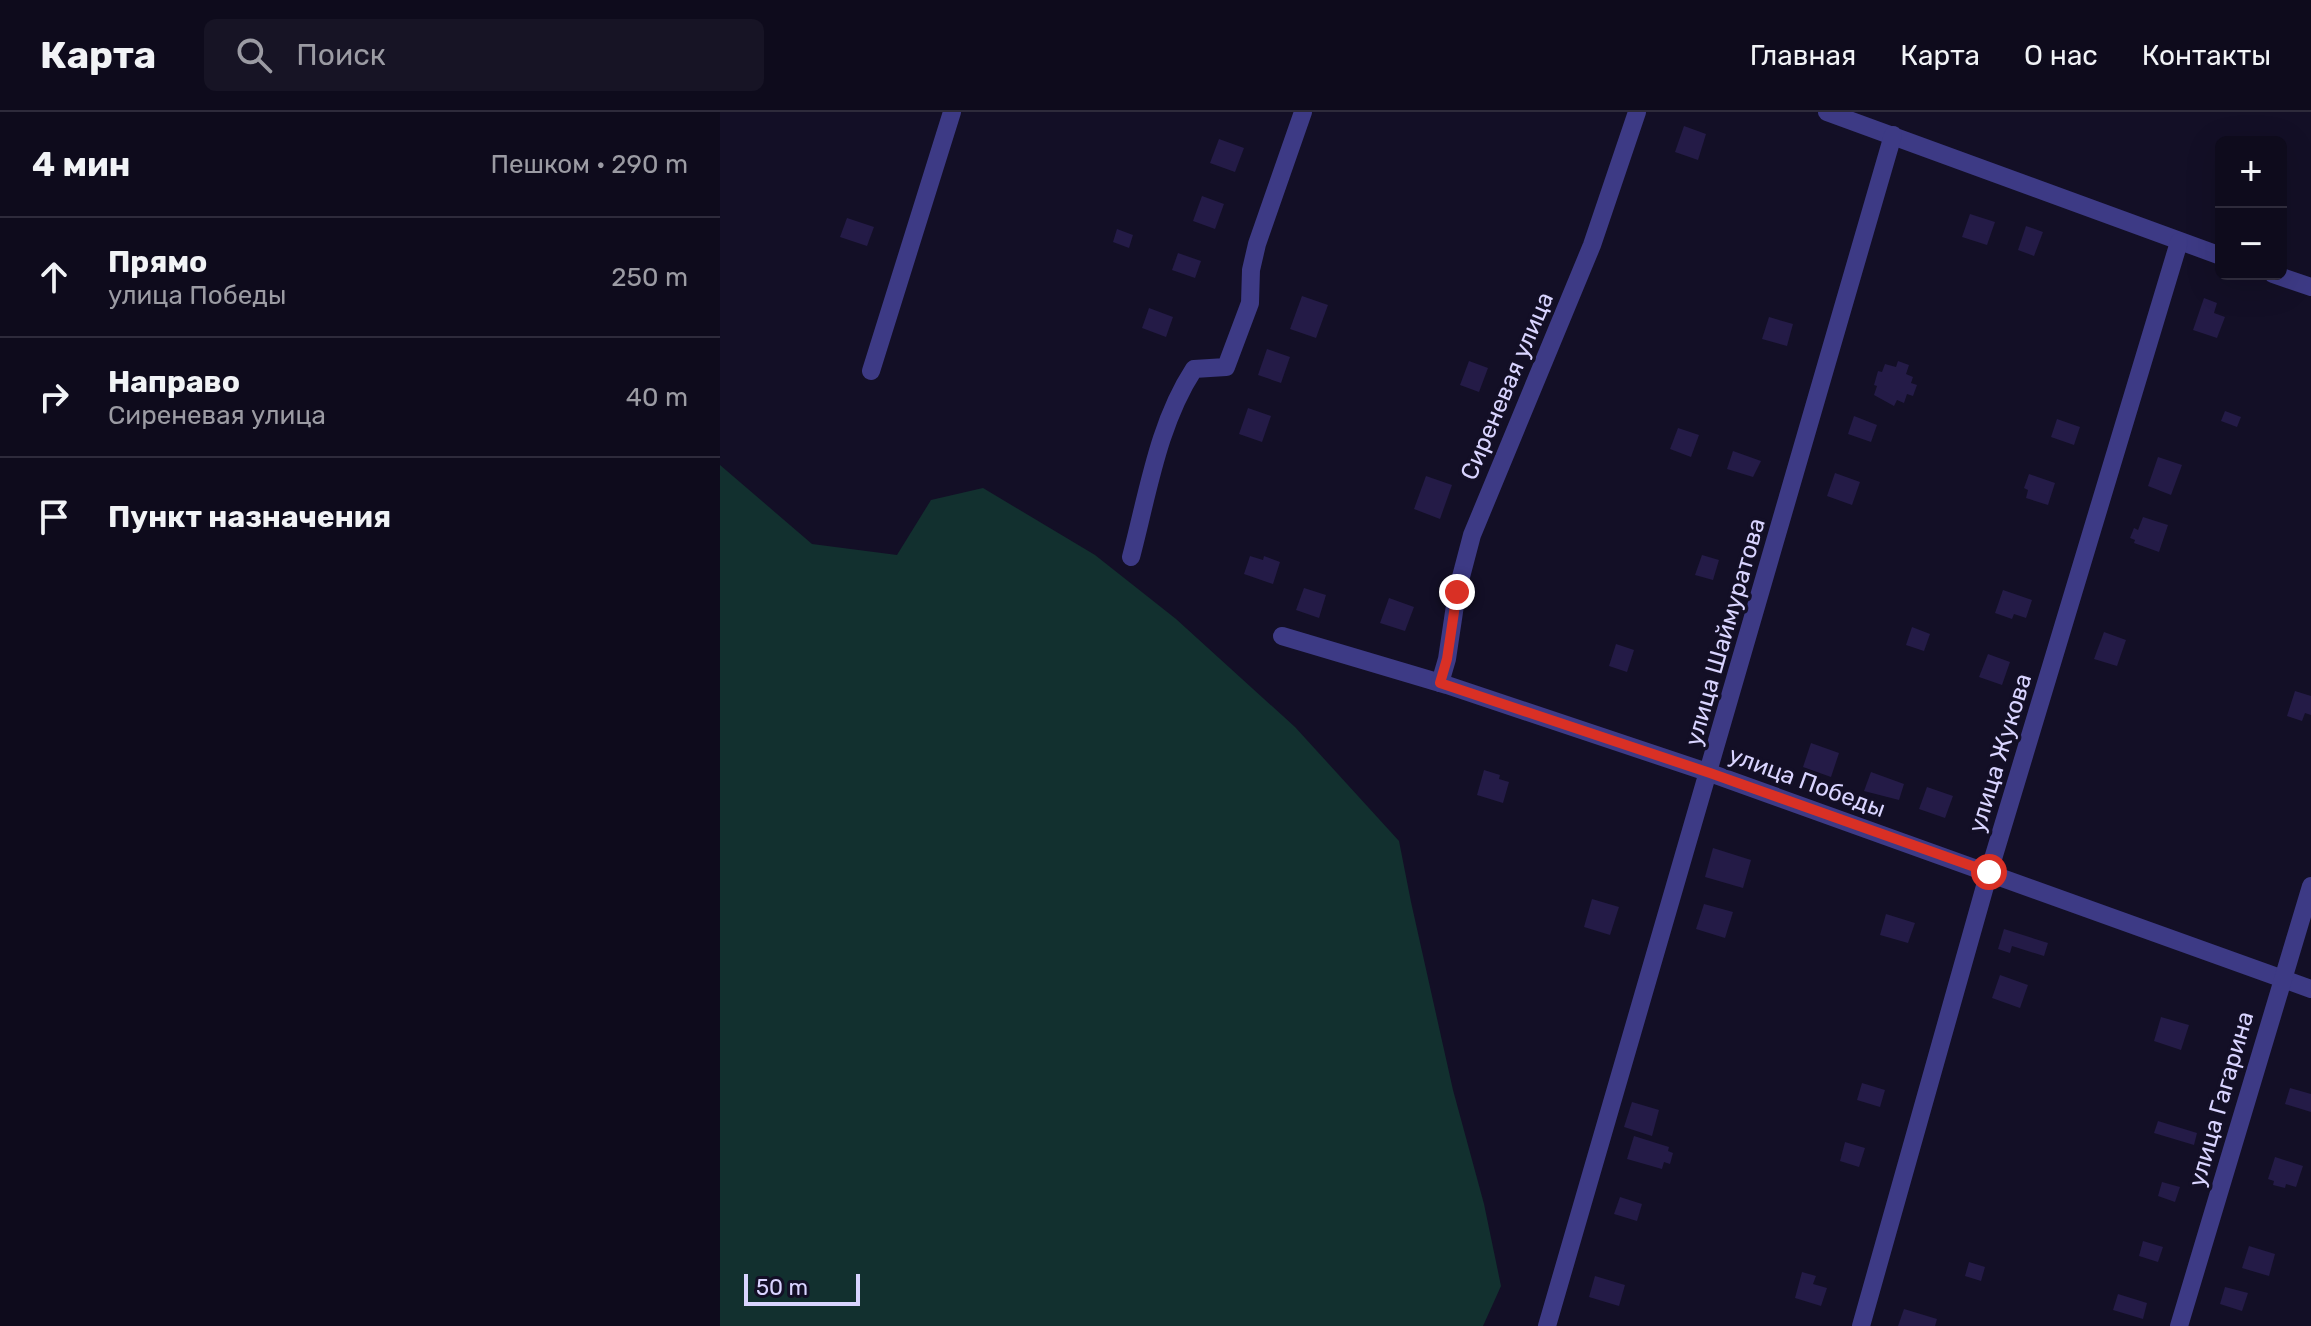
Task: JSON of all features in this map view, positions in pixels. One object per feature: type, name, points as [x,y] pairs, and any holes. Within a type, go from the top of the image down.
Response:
[{"type":"street","points":[[871,371],[952,112]]},
{"type":"street","points":[[1131,557],[1167,421],[1181,389],[1194,369],[1226,367],[1250,303],[1251,270],[1257,244],[1303,112]]},
{"type":"street","name":"Сиреневая улица","points":[[1440,683],[1447,659],[1457,592],[1472,535],[1592,245],[1637,112]]},
{"type":"street","points":[[1827,112],[2215,254]]},
{"type":"street","name":"улица Шаймуратова","points":[[1547,1326],[1893,135]]},
{"type":"street","name":"улица Жукова","points":[[1861,1326],[1989,872],[2179,242]]},
{"type":"street","points":[[2287,279],[2311,287]]},
{"type":"street","name":"улица Победы","points":[[1282,636],[1440,683],[1710,773],[2311,989]]},
{"type":"street","name":"улица Гагарина","points":[[2179,1326],[2311,886]]},
{"type":"green space","points":[[720,465],[812,544],[897,555],[931,500],[983,488],[1095,555],[1176,619],[1295,727],[1399,841],[1453,1090],[1484,1204],[1501,1286],[1483,1326],[720,1326]]},
{"type":"building","points":[[1684,126],[1706,134],[1698,160],[1675,152]]},
{"type":"building","points":[[1219,139],[1244,148],[1235,172],[1210,163]]},
{"type":"building","points":[[1202,196],[1224,204],[1215,229],[1193,221]]},
{"type":"building","points":[[1970,214],[1995,222],[1987,245],[1962,237]]},
{"type":"building","points":[[847,218],[874,227],[867,246],[840,237]]},
{"type":"building","points":[[2026,226],[2043,232],[2034,256],[2018,250]]},
{"type":"building","points":[[1117,229],[1133,235],[1129,248],[1113,242]]},
{"type":"building","points":[[1178,253],[1201,261],[1195,278],[1172,270]]},
{"type":"building","points":[[1302,296],[1328,305],[1316,338],[1290,329]]},
{"type":"building","points":[[2204,298],[2217,303],[2214,313],[2225,317],[2217,338],[2193,330]]},
{"type":"building","points":[[1149,308],[1173,317],[1166,337],[1142,328]]},
{"type":"building","points":[[1769,317],[1793,324],[1787,346],[1762,339]]},
{"type":"building","points":[[1267,349],[1290,357],[1281,383],[1258,375]]},
{"type":"building","points":[[1469,361],[1488,368],[1479,392],[1460,385]]},
{"type":"building","points":[[1898,361],[1909,365],[1906,374],[1913,377],[1911,383],[1917,385],[1913,396],[1907,394],[1904,403],[1897,400],[1894,406],[1874,395],[1877,386],[1874,385],[1878,371],[1882,372],[1885,364],[1896,367]]},
{"type":"building","points":[[1248,408],[1271,416],[1262,442],[1239,434]]},
{"type":"building","points":[[2225,411],[2241,417],[2237,427],[2221,421]]},
{"type":"building","points":[[1854,416],[1877,425],[1871,442],[1848,434]]},
{"type":"building","points":[[2057,419],[2080,427],[2074,445],[2051,437]]},
{"type":"building","points":[[1678,428],[1699,435],[1691,457],[1670,449]]},
{"type":"building","points":[[1733,451],[1761,461],[1753,477],[1727,469]]},
{"type":"building","points":[[2158,457],[2182,465],[2171,495],[2148,486]]},
{"type":"building","points":[[1835,473],[1860,482],[1852,505],[1827,496]]},
{"type":"building","points":[[2029,474],[2055,483],[2048,505],[2026,498],[2028,490],[2024,488]]},
{"type":"building","points":[[1426,476],[1452,485],[1440,519],[1414,509]]},
{"type":"building","points":[[2143,517],[2168,525],[2159,552],[2134,543],[2135,540],[2130,538],[2134,528],[2138,530]]},
{"type":"building","points":[[1702,555],[1719,560],[1713,580],[1695,575]]},
{"type":"building","points":[[1250,556],[1263,560],[1264,556],[1280,562],[1273,584],[1244,574]]},
{"type":"building","points":[[1304,588],[1326,595],[1319,618],[1296,610]]},
{"type":"building","points":[[2003,590],[2032,600],[2026,618],[2014,614],[2012,619],[1995,613]]},
{"type":"building","points":[[1389,598],[1414,607],[1405,631],[1380,623]]},
{"type":"building","points":[[1912,627],[1930,634],[1924,651],[1906,645]]},
{"type":"building","points":[[2104,632],[2126,640],[2117,666],[2094,659]]},
{"type":"building","points":[[1616,644],[1634,650],[1627,672],[1609,666]]},
{"type":"building","points":[[1988,654],[2010,662],[2002,685],[1979,677]]},
{"type":"building","points":[[2295,691],[2311,696],[2311,715],[2305,713],[2302,721],[2287,716]]},
{"type":"building","points":[[1811,743],[1839,753],[1831,777],[1803,767]]},
{"type":"building","points":[[1484,770],[1500,775],[1499,779],[1509,782],[1503,803],[1477,795]]},
{"type":"building","points":[[1871,772],[1904,784],[1899,800],[1864,791]]},
{"type":"building","points":[[1927,787],[1953,796],[1945,818],[1919,809]]},
{"type":"building","points":[[1713,848],[1751,860],[1743,888],[1705,877]]},
{"type":"building","points":[[1592,899],[1619,907],[1610,935],[1584,927]]},
{"type":"building","points":[[1704,904],[1733,912],[1725,938],[1696,929]]},
{"type":"building","points":[[1886,914],[1915,923],[1908,943],[1880,935]]},
{"type":"building","points":[[2004,929],[2048,943],[2044,956],[2012,946],[2010,953],[1998,949]]},
{"type":"building","points":[[2000,975],[2028,985],[2020,1008],[1992,998]]},
{"type":"building","points":[[2161,1017],[2189,1025],[2181,1050],[2154,1041]]},
{"type":"building","points":[[1862,1083],[1885,1090],[1880,1107],[1857,1100]]},
{"type":"building","points":[[2290,1088],[2311,1094],[2311,1112],[2285,1104]]},
{"type":"building","points":[[1632,1102],[1659,1110],[1652,1136],[1624,1127]]},
{"type":"building","points":[[2158,1121],[2197,1133],[2194,1145],[2154,1133]]},
{"type":"building","points":[[1634,1136],[1669,1147],[1668,1151],[1673,1153],[1670,1164],[1664,1162],[1662,1169],[1627,1159]]},
{"type":"building","points":[[1845,1142],[1865,1148],[1859,1167],[1840,1161]]},
{"type":"building","points":[[2275,1157],[2303,1166],[2296,1187],[2273,1185],[2274,1181],[2268,1179]]},
{"type":"building","points":[[2162,1182],[2180,1187],[2175,1202],[2158,1196]]},
{"type":"building","points":[[1620,1197],[1642,1204],[1637,1221],[1614,1214]]},
{"type":"building","points":[[2143,1241],[2163,1247],[2158,1262],[2139,1256]]},
{"type":"building","points":[[2249,1246],[2275,1254],[2269,1276],[2242,1268]]},
{"type":"building","points":[[1969,1262],[1985,1267],[1981,1281],[1965,1276]]},
{"type":"building","points":[[1802,1272],[1816,1276],[1813,1284],[1827,1288],[1821,1306],[1795,1298]]},
{"type":"building","points":[[1595,1276],[1625,1285],[1619,1306],[1589,1297]]},
{"type":"building","points":[[2225,1287],[2248,1293],[2242,1311],[2220,1304]]},
{"type":"building","points":[[2118,1294],[2147,1303],[2143,1319],[2113,1310]]},
{"type":"building","points":[[1904,1309],[1937,1319],[1935,1326],[1898,1326]]},
{"type":"route","points":[[1457,592],[1447,659],[1440,683],[1710,773],[1989,872]]}]
